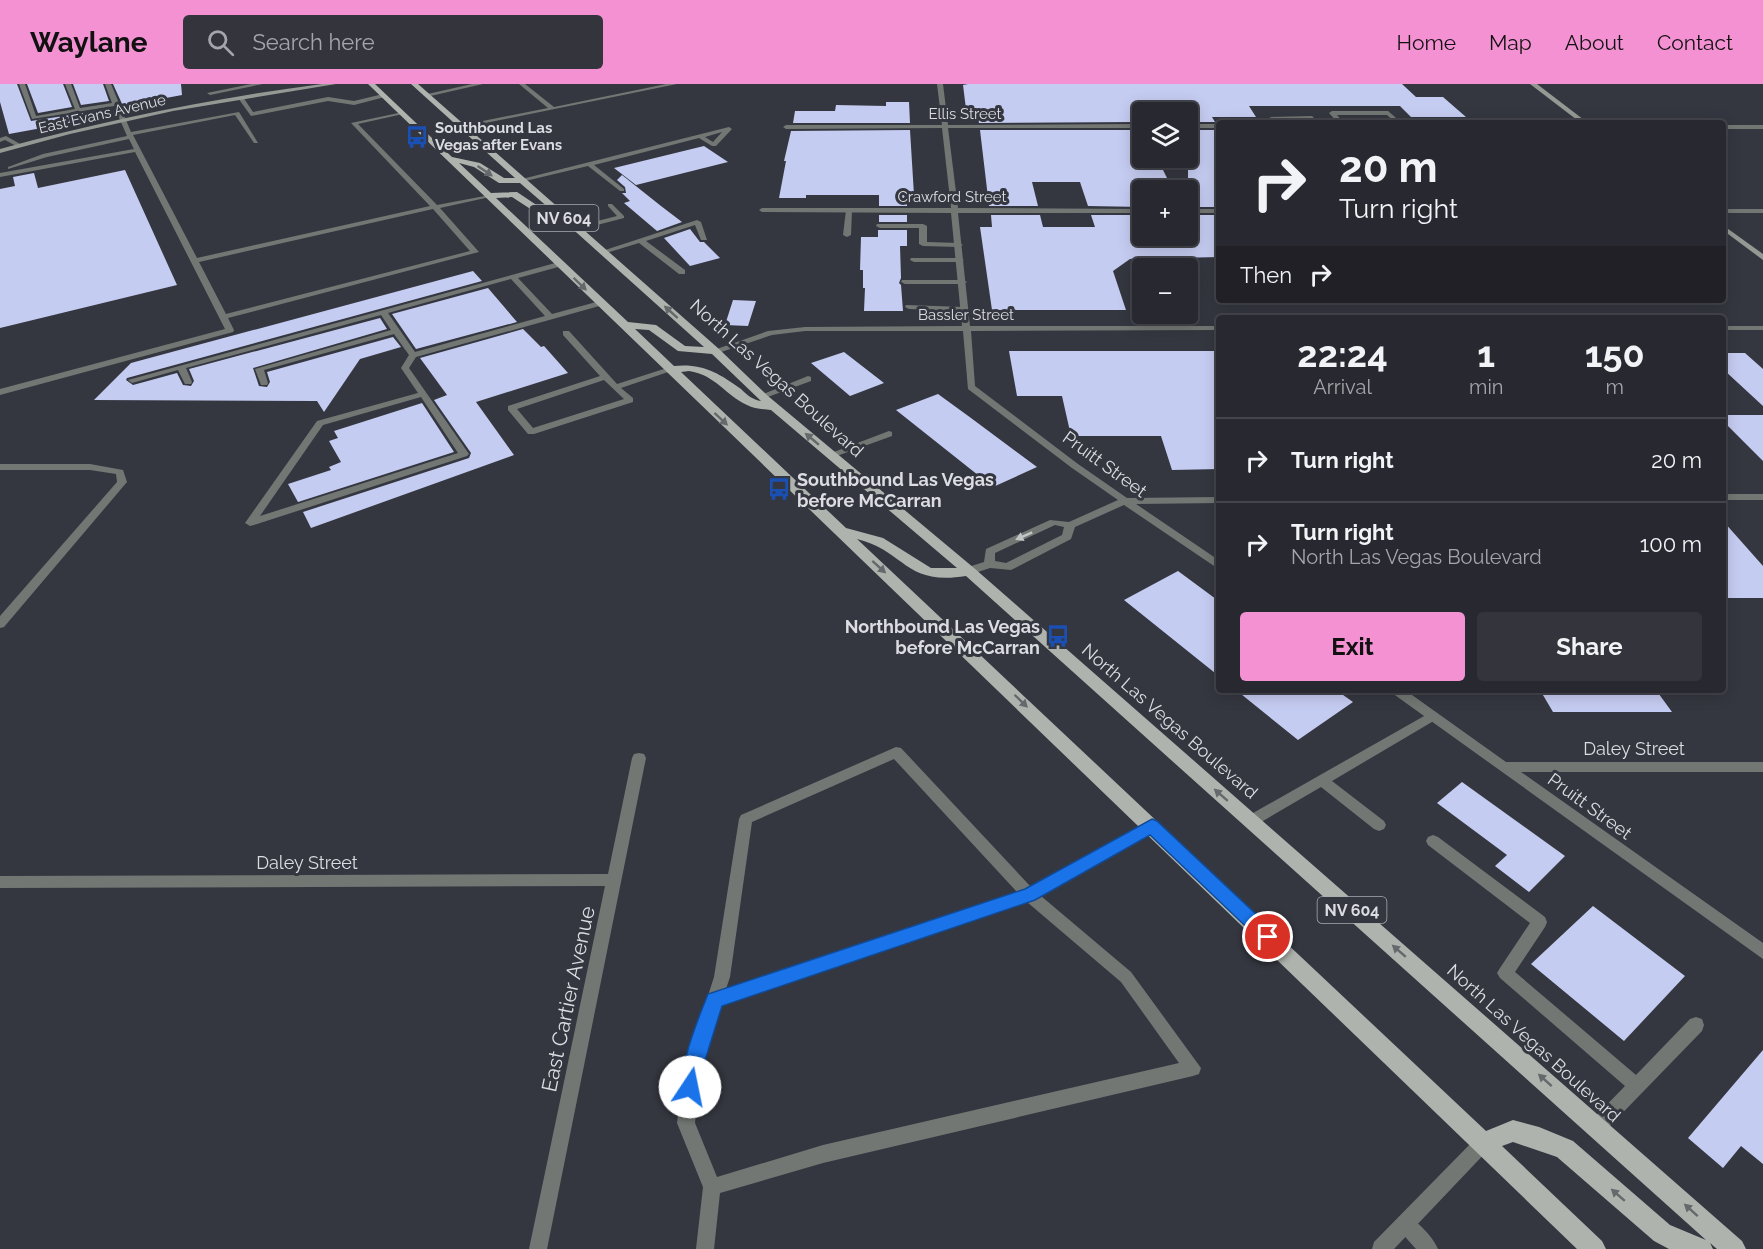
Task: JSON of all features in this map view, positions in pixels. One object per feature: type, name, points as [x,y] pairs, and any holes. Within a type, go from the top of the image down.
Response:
[{"type":"main road","name":"NV 604","points":[[372,84],[1594,1249]]},
{"type":"main road","name":"North Las Vegas Boulevard","points":[[414,84],[715,351],[762,396],[969,572],[1734,1249]]},
{"type":"main road","points":[[448,158],[477,165],[502,181],[521,180]]},
{"type":"main road","points":[[488,196],[514,194],[535,208],[559,213]]},
{"type":"main road","points":[[623,325],[652,327],[682,348],[715,351]]},
{"type":"main road","points":[[670,370],[689,368],[703,370],[723,381],[751,403],[775,407]]},
{"type":"main road","points":[[839,531],[883,543],[916,567],[929,573],[969,572]]},
{"type":"main road","points":[[1483,1143],[1513,1131],[1539,1138],[1565,1149],[1662,1233],[1683,1244],[1701,1249]]},
{"type":"street","points":[[22,84],[33,118],[116,104]]},
{"type":"street","points":[[68,84],[78,110]]},
{"type":"street","points":[[0,392],[230,330],[129,135],[108,84]]},
{"type":"street","points":[[204,84],[217,102]]},
{"type":"street","points":[[210,93],[260,84]]},
{"type":"street","name":"East Evans Avenue","points":[[280,91],[301,84]]},
{"type":"street","name":"East Evans Avenue","points":[[0,151],[122,120],[280,91],[333,84]]},
{"type":"street","points":[[426,95],[476,84]]},
{"type":"street","points":[[522,84],[552,108]]},
{"type":"street","points":[[463,127],[674,84]]},
{"type":"street","points":[[940,84],[959,244],[966,328]]},
{"type":"street","points":[[1533,84],[1581,120]]},
{"type":"street","points":[[241,98],[251,114],[328,99],[354,103],[383,96]]},
{"type":"street","points":[[0,173],[45,155],[237,113],[256,142]]},
{"type":"street","points":[[223,317],[476,252],[354,123],[401,113]]},
{"type":"street","points":[[1338,120],[1332,113],[1388,113],[1396,120]]},
{"type":"street","points":[[1272,120],[1270,118],[1312,118],[1314,120]]},
{"type":"street","name":"Ellis Street","points":[[786,127],[1132,126]]},
{"type":"street","points":[[1198,126],[1216,126]]},
{"type":"street","points":[[1726,127],[1763,127]]},
{"type":"street","points":[[0,131],[3,139],[20,146]]},
{"type":"street","points":[[521,180],[699,136]]},
{"type":"street","points":[[0,173],[137,150]]},
{"type":"street","points":[[589,164],[622,190]]},
{"type":"street","points":[[194,261],[488,196]]},
{"type":"street","points":[[577,229],[622,217],[610,205]]},
{"type":"street","name":"Crawford Street","points":[[762,210],[1132,211]]},
{"type":"street","points":[[847,235],[849,210]]},
{"type":"street","points":[[903,210],[903,226]]},
{"type":"street","points":[[1198,211],[1216,211]]},
{"type":"street","points":[[1726,211],[1763,211]]},
{"type":"street","points":[[603,252],[697,222],[704,238]]},
{"type":"street","points":[[880,226],[923,226],[923,244],[959,244]]},
{"type":"street","points":[[1726,230],[1763,258]]},
{"type":"street","points":[[640,240],[682,272]]},
{"type":"street","points":[[914,260],[960,260]]},
{"type":"street","points":[[132,380],[559,264]]},
{"type":"street","points":[[513,277],[550,317]]},
{"type":"street","points":[[905,282],[963,282]]},
{"type":"street","points":[[423,394],[320,423],[250,523],[464,454],[423,394],[405,368],[413,355],[600,303]]},
{"type":"street","points":[[909,307],[964,309]]},
{"type":"street","points":[[383,312],[413,355]]},
{"type":"street","name":"Pruitt Street","points":[[966,328],[971,387],[1125,501],[1216,564]]},
{"type":"street","name":"Bassler Street","points":[[715,351],[771,333],[805,329],[1216,328]]},
{"type":"street","points":[[1726,328],[1763,328]]},
{"type":"street","points":[[264,382],[259,369],[396,331]]},
{"type":"street","points":[[566,333],[606,377],[615,387],[630,400],[531,432],[510,408],[606,377]]},
{"type":"street","points":[[181,366],[188,382]]},
{"type":"street","points":[[615,387],[670,370]]},
{"type":"street","points":[[762,396],[808,379]]},
{"type":"street","points":[[831,455],[889,434]]},
{"type":"street","points":[[0,467],[90,467],[120,472],[122,482],[0,624]]},
{"type":"street","points":[[1726,497],[1763,497]]},
{"type":"street","points":[[989,564],[990,551],[1054,522],[1070,525],[1125,501],[1216,500]]},
{"type":"street","points":[[969,572],[989,564],[1007,567],[1067,537],[1070,525]]},
{"type":"street","name":"Pruitt Street","points":[[1400,693],[1763,952]]},
{"type":"street","points":[[1251,820],[1433,716]]},
{"type":"street","points":[[705,1249],[712,1187],[686,1122],[692,1070],[722,977],[746,819],[896,753],[1029,895],[1126,977],[1194,1068],[823,1154],[712,1187]]},
{"type":"street","name":"East Cartier Avenue","points":[[538,1249],[639,758]]},
{"type":"street","name":"Daley Street","points":[[1504,767],[1763,767]]},
{"type":"street","points":[[1321,780],[1379,825]]},
{"type":"street","points":[[715,1000],[1029,895],[1152,826]]},
{"type":"street","points":[[1433,841],[1540,922],[1505,973],[1637,1086]]},
{"type":"street","name":"Daley Street","points":[[0,882],[614,880]]},
{"type":"street","points":[[1597,1127],[1696,1025]]},
{"type":"street","points":[[1381,1249],[1483,1143]]},
{"type":"street","points":[[1405,1224],[1429,1249]]},
{"type":"building","points":[[0,84],[17,84],[31,121],[110,109],[113,115],[9,134],[0,102]]},
{"type":"building","points":[[27,84],[63,84],[72,107],[38,113]]},
{"type":"building","points":[[73,84],[103,84],[109,101],[81,105]]},
{"type":"building","points":[[113,84],[181,84],[182,95],[123,106]]},
{"type":"building","points":[[1402,84],[1416,97],[1443,97],[1466,117],[1411,117],[1400,106],[1249,106],[1256,117],[1212,117],[1215,122],[1198,122],[1198,102],[1132,102],[1132,122],[979,123],[978,117],[967,117],[963,85]]},
{"type":"building","points":[[886,102],[909,102],[910,123],[793,123],[795,111],[835,111],[836,105],[886,106]]},
{"type":"building","points":[[910,130],[914,195],[906,195],[907,206],[879,206],[879,195],[806,195],[806,198],[779,198],[791,131]]},
{"type":"building","points":[[980,130],[1132,130],[1132,168],[1162,168],[1168,180],[1132,180],[1132,207],[1088,206],[1080,182],[1032,182],[1038,206],[989,206]]},
{"type":"building","points":[[1198,130],[1216,130],[1216,207],[1198,207],[1198,180],[1188,180],[1188,168],[1198,168]]},
{"type":"building","points":[[704,146],[728,162],[636,185],[614,168]]},
{"type":"building","points":[[125,170],[177,285],[0,328],[0,189],[15,186],[13,177],[34,173],[38,188]]},
{"type":"building","points":[[622,175],[682,222],[657,231],[624,203],[630,201],[622,193],[626,193],[625,187],[617,180]]},
{"type":"building","points":[[879,215],[907,215],[907,222],[879,222]]},
{"type":"building","points":[[991,215],[1040,215],[1043,227],[1095,227],[1091,215],[1132,215],[1132,246],[1198,246],[1198,215],[1216,215],[1216,257],[1130,259],[1113,271],[1126,310],[992,310],[980,227],[992,227]]},
{"type":"building","points":[[690,229],[700,242],[704,242],[720,258],[690,266],[664,238]]},
{"type":"building","points":[[878,230],[907,230],[907,246],[900,246],[901,278],[899,283],[903,311],[864,311],[865,288],[863,288],[863,270],[860,270],[861,237],[878,237]]},
{"type":"building","points":[[473,271],[482,281],[126,380],[133,385],[177,373],[183,385],[191,386],[194,381],[189,369],[380,318],[387,329],[253,368],[259,386],[267,387],[270,382],[267,372],[393,337],[401,347],[360,359],[324,412],[317,401],[94,400],[131,363]]},
{"type":"building","points":[[488,288],[517,322],[416,349],[392,314]]},
{"type":"building","points":[[733,300],[756,301],[748,326],[725,325]]},
{"type":"building","points":[[523,329],[541,347],[544,346],[568,373],[476,402],[514,455],[311,528],[303,512],[469,458],[471,453],[434,400],[447,395],[420,358]]},
{"type":"building","points":[[1009,351],[1216,351],[1216,469],[1172,470],[1161,436],[1071,436],[1062,396],[1017,396]]},
{"type":"building","points":[[844,352],[884,383],[850,396],[811,363]]},
{"type":"building","points":[[1726,353],[1745,353],[1763,369],[1763,406],[1726,372]]},
{"type":"building","points":[[938,394],[1037,467],[993,487],[896,410]]},
{"type":"building","points":[[422,403],[454,452],[298,502],[288,484],[331,470],[329,467],[341,462],[329,441],[338,438],[334,431]]},
{"type":"building","points":[[1726,415],[1763,415],[1763,461],[1726,424]]},
{"type":"building","points":[[1726,524],[1763,566],[1763,598],[1726,598]]},
{"type":"building","points":[[1178,571],[1216,599],[1216,674],[1124,600]]},
{"type":"building","points":[[1240,693],[1340,693],[1353,702],[1298,740]]},
{"type":"building","points":[[1542,693],[1658,693],[1672,712],[1553,712]]},
{"type":"building","points":[[1462,782],[1565,856],[1529,892],[1495,866],[1507,855],[1437,803]]},
{"type":"building","points":[[1593,906],[1685,976],[1624,1041],[1531,964]]},
{"type":"building","points":[[1763,1050],[1763,1164],[1741,1146],[1723,1168],[1688,1138]]},
{"type":"place","name":"Southbound Las Vegas after Evans","points":[[417,137]]},
{"type":"place","name":"Southbound Las Vegas before McCarran","points":[[779,489]]},
{"type":"place","name":"Northbound Las Vegas before McCarran","points":[[1058,636]]},
{"type":"route","points":[[690,1087],[692,1070],[715,1000],[1029,895],[1152,826],[1268,937]]}]
